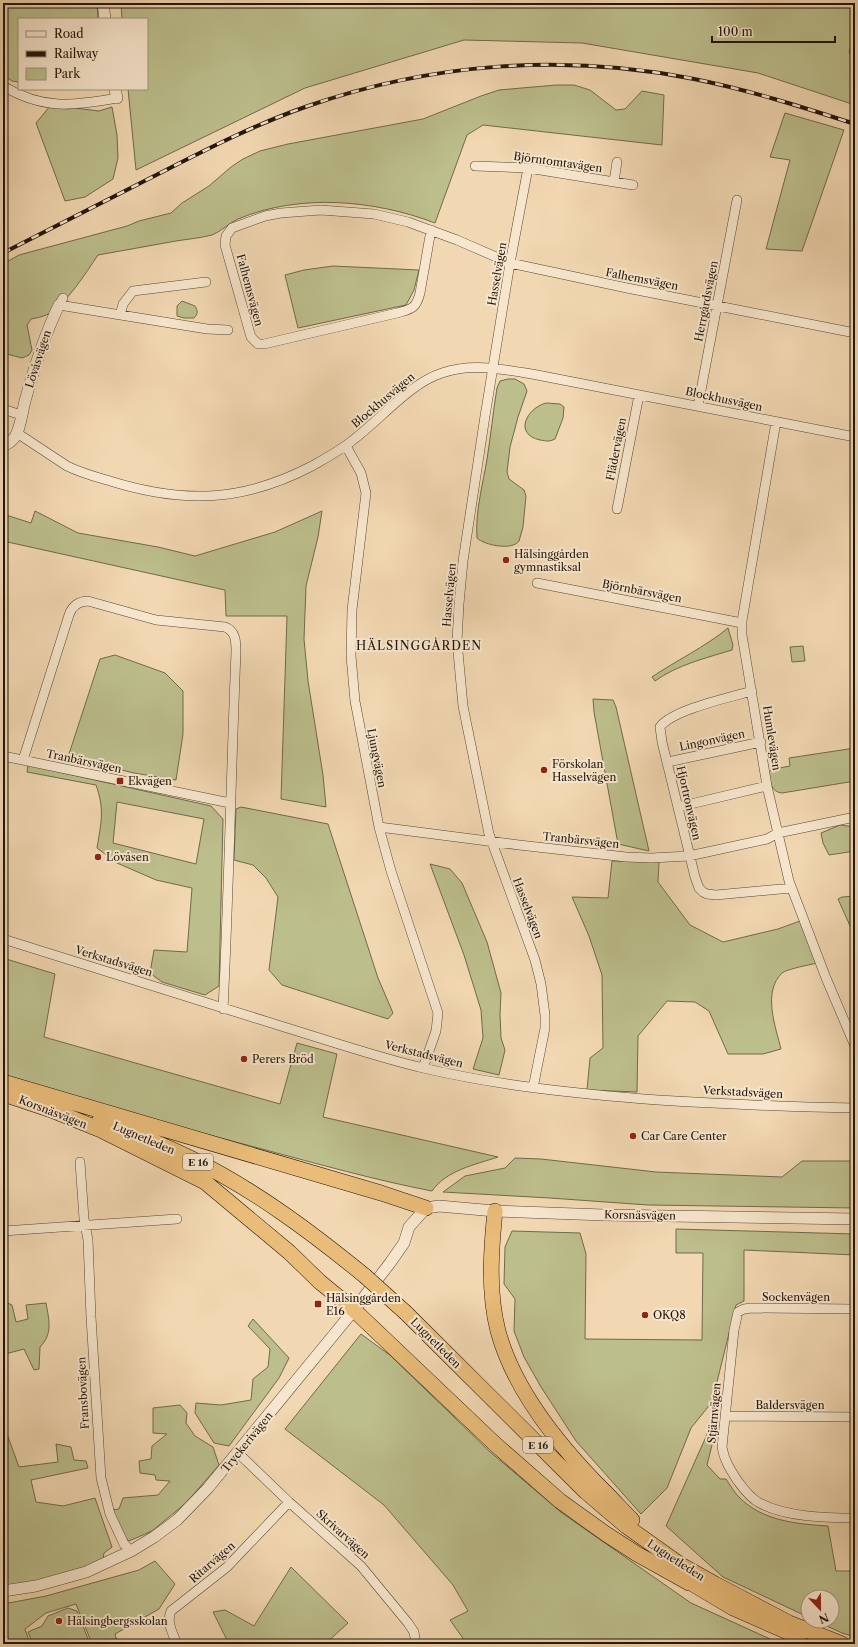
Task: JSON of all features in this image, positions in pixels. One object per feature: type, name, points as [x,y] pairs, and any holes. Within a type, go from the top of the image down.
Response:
[{"type":"highway","name":"E 16","points":[[3,1082],[381,1193],[426,1208]]},
{"type":"highway","name":"Lugnetleden","points":[[3,1085],[141,1136],[210,1168],[259,1197],[290,1218],[360,1278],[401,1315],[599,1504],[653,1546],[681,1565],[715,1584],[789,1622],[842,1644]]},
{"type":"highway","name":"Korsnäsvägen","points":[[3,1094],[54,1111],[103,1131]]},
{"type":"highway","name":"E 16","points":[[103,1131],[205,1182],[284,1248],[320,1282],[354,1310],[496,1445],[560,1500],[612,1538],[637,1554],[690,1583]]},
{"type":"highway","name":"Lugnetleden","points":[[103,1131],[163,1155],[229,1190],[292,1230],[360,1278]]},
{"type":"highway","name":"E 16","points":[[495,1211],[491,1250],[494,1311],[499,1332],[515,1374],[533,1406],[590,1478],[630,1518],[715,1584]]},
{"type":"highway","name":"Lugnetleden","points":[[401,1315],[580,1500],[621,1534],[690,1583],[733,1608],[816,1644]]},
{"type":"street","points":[[103,3],[105,18]]},
{"type":"street","points":[[3,86],[20,95],[46,104],[73,105],[116,94]]},
{"type":"street","name":"Björntomtavägen","points":[[614,182],[617,162]]},
{"type":"street","name":"Björntomtavägen","points":[[475,166],[528,168],[633,185]]},
{"type":"street","name":"Hasselvägen","points":[[528,168],[510,263],[463,561],[457,641],[463,706],[490,841],[534,960],[541,984],[545,1028],[533,1088]]},
{"type":"street","name":"Herrgårdsvägen","points":[[698,406],[737,200]]},
{"type":"street","name":"Falhemsvägen","points":[[430,230],[420,293],[418,302],[413,308],[264,344],[258,344],[251,337],[225,245],[226,236],[232,228],[258,218],[281,213],[321,210],[391,217],[430,230],[457,240],[510,263],[855,333]]},
{"type":"street","points":[[120,315],[123,304],[133,291],[206,282]]},
{"type":"street","name":"Lövåsvägen","points":[[17,433],[21,415],[47,332],[61,301],[120,315],[207,329],[228,330]]},
{"type":"street","name":"Blockhusvägen","points":[[17,433],[38,445],[55,459],[75,470],[123,485],[172,494],[201,496],[231,495],[258,489],[282,480],[326,458],[346,446],[415,388],[432,377],[456,369],[493,368],[532,374],[855,437]]},
{"type":"street","name":"Flädervägen","points":[[617,509],[640,395]]},
{"type":"street","points":[[3,409],[21,415]]},
{"type":"street","name":"Humlevägen","points":[[776,422],[742,623],[767,786],[791,888],[826,978],[855,1046]]},
{"type":"street","points":[[3,446],[12,441],[17,433]]},
{"type":"street","name":"Ljungvägen","points":[[346,446],[361,473],[365,489],[365,504],[352,610],[351,656],[355,702],[379,827],[391,871],[438,1013],[436,1031],[423,1068]]},
{"type":"street","name":"Björnbärsvägen","points":[[537,583],[742,623]]},
{"type":"street","points":[[23,760],[73,606],[83,601],[88,601],[156,620],[225,627],[230,629],[234,634],[236,652],[230,803],[228,906],[223,1009]]},
{"type":"street","name":"Hjortronvägen","points":[[752,691],[685,712],[665,722],[660,729],[689,856],[697,884],[703,892],[707,894],[721,895],[791,888]]},
{"type":"street","name":"Lingonvägen","points":[[668,762],[761,742]]},
{"type":"street","name":"Tranbärsvägen","points":[[3,756],[230,803]]},
{"type":"street","points":[[678,807],[767,786]]},
{"type":"street","name":"Tranbärsvägen","points":[[379,827],[626,857],[651,858],[689,856],[767,839],[778,833],[855,817]]},
{"type":"street","name":"Verkstadsvägen","points":[[3,939],[223,1009],[423,1068],[533,1088],[597,1095],[740,1105],[855,1108]]},
{"type":"street","name":"Fransbovägen","points":[[80,1162],[84,1220],[88,1240],[91,1317],[101,1478],[110,1514],[124,1544],[131,1551]]},
{"type":"street","name":"Korsnäsvägen","points":[[426,1208],[439,1206],[495,1211],[604,1215],[855,1219]]},
{"type":"street","name":"Tryckerivägen","points":[[3,1591],[36,1586],[92,1570],[131,1551],[154,1537],[182,1515],[238,1453],[354,1310],[404,1243],[409,1227],[426,1208]]},
{"type":"street","points":[[3,1231],[177,1219]]},
{"type":"street","name":"Sockenvägen","points":[[738,1312],[751,1308],[855,1309]]},
{"type":"street","name":"Stjärnvägen","points":[[738,1312],[734,1330],[722,1443],[724,1458],[748,1494],[758,1502],[770,1507],[794,1513],[855,1518]]},
{"type":"street","name":"Baldersvägen","points":[[725,1416],[855,1417]]},
{"type":"street","name":"Skrivarvägen","points":[[238,1453],[289,1502],[344,1549],[373,1579],[414,1632],[416,1644]]},
{"type":"street","name":"Ritarvägen","points":[[177,1644],[170,1625],[169,1615],[171,1611],[227,1567],[289,1502]]},
{"type":"green space","points":[[3,3],[97,3],[98,18],[18,18],[18,82],[12,81],[3,75]]},
{"type":"green space","points":[[121,3],[855,3],[855,25],[849,53],[855,56],[855,105],[758,73],[582,43],[464,40],[305,88],[136,170],[128,90],[148,90],[148,18],[122,18]]},
{"type":"green space","points":[[574,85],[590,90],[616,110],[625,109],[642,91],[664,95],[662,145],[483,125],[467,135],[435,223],[388,209],[363,205],[312,203],[286,205],[238,219],[212,235],[98,255],[76,287],[55,309],[42,317],[31,319],[27,325],[32,350],[29,355],[22,358],[3,353],[3,264],[19,255],[171,213],[182,203],[209,186],[231,167],[243,159],[260,151],[288,144],[423,119],[499,90]]},
{"type":"green space","points":[[51,105],[99,111],[112,107],[117,135],[118,158],[113,179],[85,197],[65,201],[36,123]]},
{"type":"green space","points":[[785,113],[844,130],[802,251],[766,249],[790,160],[770,157]]},
{"type":"green space","points":[[333,266],[419,270],[414,290],[406,305],[298,328],[285,275],[304,270]]},
{"type":"green space","points":[[182,301],[195,306],[197,312],[194,318],[177,316],[177,306]]},
{"type":"green space","points":[[515,379],[524,384],[527,391],[510,447],[507,472],[509,479],[524,490],[526,496],[523,527],[519,541],[510,546],[498,546],[486,543],[477,538],[477,518],[497,388],[500,381]]},
{"type":"green space","points":[[546,403],[560,404],[564,407],[563,418],[555,439],[549,441],[532,437],[527,432],[525,427],[526,421],[533,410]]},
{"type":"green space","points":[[35,511],[78,533],[158,547],[195,556],[275,532],[322,511],[318,537],[306,586],[304,639],[308,681],[323,775],[326,807],[281,799],[287,616],[226,616],[225,590],[3,541],[3,514],[31,523]]},
{"type":"green space","points":[[728,628],[733,645],[732,650],[682,666],[655,681],[652,677],[710,641]]},
{"type":"green space","points":[[803,646],[805,661],[792,662],[790,647]]},
{"type":"green space","points":[[115,655],[165,673],[183,691],[183,734],[176,780],[134,773],[68,757],[100,659]]},
{"type":"green space","points":[[593,699],[613,700],[616,707],[649,851],[618,844],[594,712]]},
{"type":"green space","points":[[855,748],[855,781],[782,793],[773,789],[768,772],[774,769],[790,766],[789,758]]},
{"type":"green space","points":[[28,765],[211,806],[223,819],[219,986],[205,995],[162,982],[150,973],[154,950],[187,952],[192,888],[156,880],[117,863],[97,848],[101,824],[101,802],[96,785],[27,772]],"holes":[[[117,802],[204,819],[196,864],[113,843]]]},
{"type":"green space","points":[[241,807],[328,824],[378,978],[393,1013],[388,1019],[282,985],[269,970],[278,897],[266,878],[253,865],[234,860],[236,809]]},
{"type":"green space","points":[[840,825],[855,827],[855,851],[829,855],[823,843],[821,833]]},
{"type":"green space","points":[[612,861],[659,862],[658,882],[690,925],[723,942],[778,929],[800,921],[817,963],[782,973],[776,981],[773,990],[772,1010],[781,1049],[763,1054],[728,1054],[709,1011],[695,1002],[667,1001],[638,1036],[637,1092],[587,1090],[590,1058],[603,1048],[602,975],[589,936],[572,897],[608,898]]},
{"type":"green space","points":[[430,864],[450,869],[462,883],[487,942],[501,993],[501,1038],[505,1050],[499,1075],[473,1069],[483,1038],[481,1010],[464,955]]},
{"type":"green space","points":[[855,896],[855,937],[838,899],[842,897]]},
{"type":"green space","points":[[3,958],[55,974],[44,1037],[280,1104],[297,1043],[337,1054],[323,1117],[498,1157],[453,1173],[438,1184],[432,1191],[368,1177],[164,1123],[3,1075]]},
{"type":"green space","points":[[515,1158],[541,1159],[656,1172],[782,1177],[802,1161],[855,1161],[855,1208],[648,1205],[443,1192],[465,1176],[505,1168]]},
{"type":"green space","points":[[676,1229],[855,1234],[855,1255],[744,1250],[744,1301],[736,1305],[712,1402],[691,1428],[667,1488],[641,1514],[576,1441],[541,1387],[524,1357],[514,1331],[515,1299],[504,1284],[505,1247],[512,1231],[580,1233],[586,1254],[585,1339],[702,1340],[703,1253],[676,1253]]},
{"type":"green space","points":[[3,1301],[12,1305],[16,1322],[28,1319],[26,1305],[46,1303],[49,1326],[47,1337],[40,1347],[39,1369],[34,1370],[24,1349],[5,1354],[3,1356]]},
{"type":"green space","points":[[253,1319],[289,1358],[279,1378],[229,1446],[214,1443],[195,1413],[196,1403],[221,1405],[251,1400],[253,1379],[268,1367],[270,1349],[248,1326]]},
{"type":"green space","points":[[361,1334],[391,1356],[489,1451],[562,1513],[691,1603],[781,1644],[467,1644],[450,1620],[468,1611],[453,1585],[384,1505],[285,1429]]},
{"type":"green space","points":[[180,1405],[187,1413],[186,1423],[195,1436],[213,1447],[219,1465],[186,1503],[152,1531],[129,1541],[120,1532],[111,1510],[119,1509],[123,1498],[158,1495],[170,1481],[156,1480],[155,1475],[140,1473],[139,1461],[151,1459],[152,1446],[167,1434],[153,1433],[153,1408]]},
{"type":"green space","points":[[3,1423],[19,1467],[58,1462],[56,1444],[71,1447],[74,1460],[86,1461],[88,1468],[31,1480],[36,1502],[63,1506],[95,1498],[112,1547],[104,1553],[103,1559],[80,1573],[3,1588]]},
{"type":"green space","points":[[709,1430],[714,1437],[707,1465],[720,1479],[726,1479],[737,1495],[748,1505],[780,1520],[828,1526],[836,1571],[855,1571],[855,1637],[833,1629],[840,1629],[840,1589],[800,1589],[800,1613],[723,1577],[666,1526]]},
{"type":"green space","points":[[155,1561],[175,1584],[159,1609],[115,1634],[118,1644],[92,1644],[76,1604],[46,1613],[25,1629],[30,1644],[3,1644],[3,1604],[46,1596],[139,1570]]},
{"type":"green space","points":[[291,1567],[348,1623],[325,1644],[229,1644],[213,1612],[225,1610],[254,1626]]},
{"type":"green space","name":"Hälsingbergsskolan","points":[[68,1608],[77,1611],[90,1644],[33,1644],[28,1632],[42,1626],[48,1616]]},
{"type":"railway","points":[[3,253],[236,135],[272,120],[308,106],[355,91],[402,80],[450,72],[499,67],[547,65],[596,66],[645,71],[694,79],[735,88],[855,124]]},
{"type":"place","name":"Hälsinggården gymnastiksal","points":[[506,560]]},
{"type":"place","name":"Förskolan Hasselvägen","points":[[544,770]]},
{"type":"place","name":"Ekvägen","points":[[120,781]]},
{"type":"place","name":"Lövåsen","points":[[98,857]]},
{"type":"place","name":"Perers Bröd","points":[[244,1059]]},
{"type":"place","name":"Car Care Center","points":[[633,1136]]},
{"type":"place","name":"Hälsinggården E16","points":[[318,1304]]},
{"type":"place","name":"OKQ8","points":[[645,1315]]},
{"type":"place","name":"Hälsingbergsskolan","points":[[59,1621]]},
{"type":"district","name":"HÄLSINGGÅRDEN","points":[[419,646]]}]
